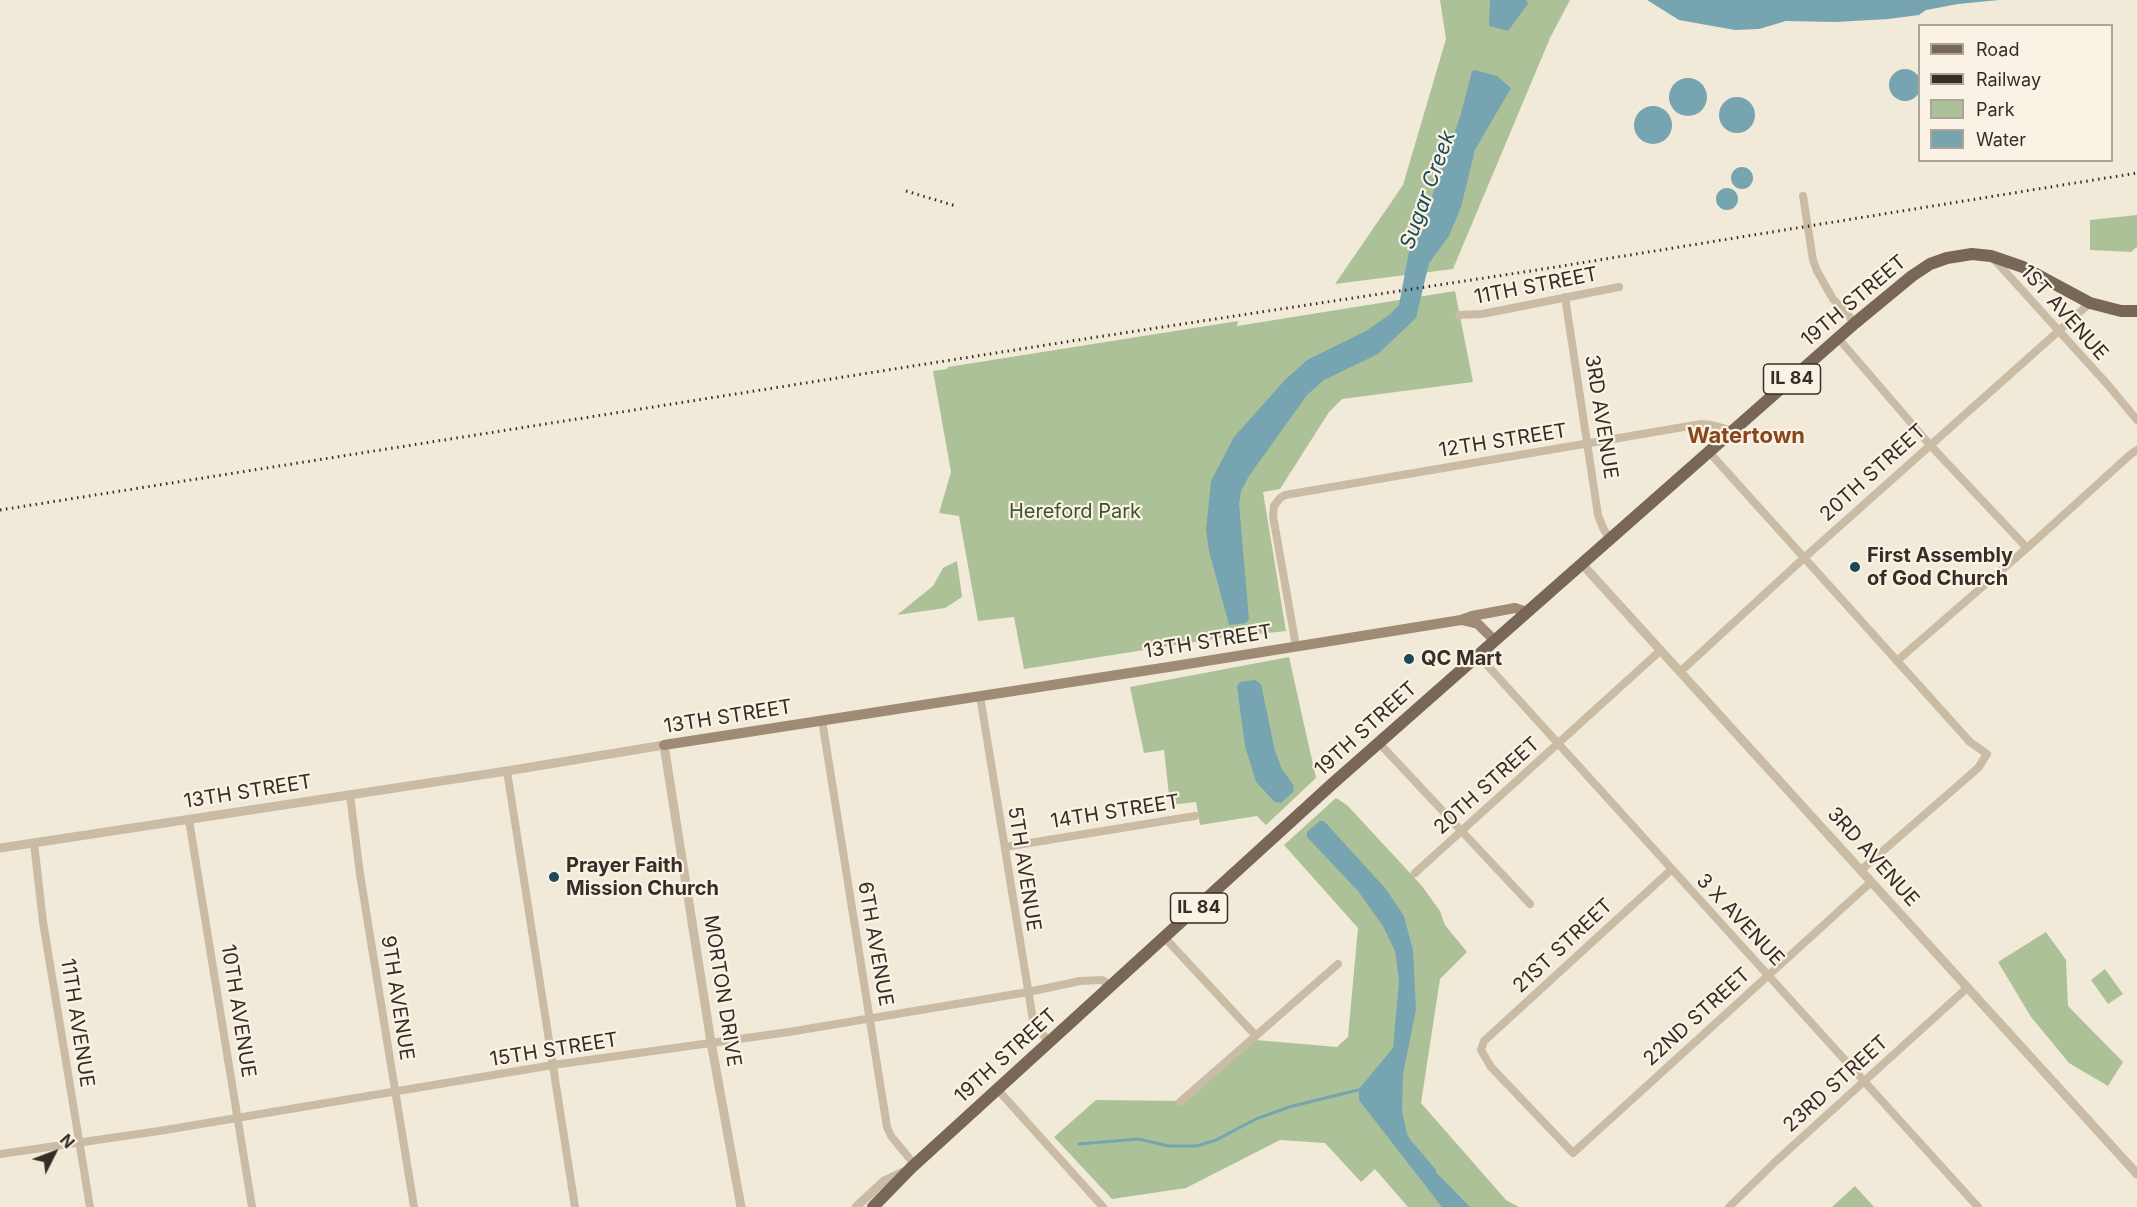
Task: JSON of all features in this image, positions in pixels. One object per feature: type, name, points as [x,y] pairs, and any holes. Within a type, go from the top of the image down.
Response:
[{"type":"main road","name":"19TH STREET","points":[[873,1207],[913,1167],[1379,743],[1892,291],[1930,264],[1960,255],[1991,256],[2023,267],[2090,303]]},
{"type":"main road","name":"IL 84","points":[[2090,303],[2137,311]]},
{"type":"main road","name":"13TH STREET","points":[[664,745],[1461,620],[1515,608],[1527,612]]},
{"type":"main road","points":[[1461,620],[1478,624],[1494,640]]},
{"type":"street","points":[[1803,196],[1816,271],[1833,298],[1855,323]]},
{"type":"street","name":"1ST AVENUE","points":[[1991,256],[2137,420]]},
{"type":"street","name":"11TH STREET","points":[[1459,315],[1482,314],[1619,287]]},
{"type":"street","name":"3RD AVENUE","points":[[1565,297],[1599,518],[1610,539]]},
{"type":"street","name":"20TH STREET","points":[[1681,671],[1805,557],[2090,303]]},
{"type":"street","points":[[1838,338],[1930,445],[2027,548]]},
{"type":"street","name":"12TH STREET","points":[[1296,646],[1274,516],[1274,506],[1280,498],[1296,492],[1701,424],[1733,430]]},
{"type":"street","points":[[1898,660],[2137,450]]},
{"type":"street","points":[[1709,452],[1970,742],[1988,754],[1978,768],[1861,870]]},
{"type":"street","name":"3RD AVENUE","points":[[1582,564],[2137,1174]]},
{"type":"street","name":"20TH STREET","points":[[1415,873],[1661,650]]},
{"type":"street","name":"3 X AVENUE","points":[[1478,655],[1978,1207]]},
{"type":"street","name":"5TH AVENUE","points":[[980,696],[1033,1020],[1049,1043]]},
{"type":"street","name":"6TH AVENUE","points":[[822,720],[888,1127],[891,1136],[913,1167]]},
{"type":"street","points":[[1379,743],[1530,904]]},
{"type":"street","name":"13TH STREET","points":[[0,848],[664,745]]},
{"type":"street","name":"MORTON DRIVE","points":[[664,745],[711,1042],[741,1207]]},
{"type":"street","points":[[507,771],[576,1207]]},
{"type":"street","name":"9TH AVENUE","points":[[350,795],[360,874],[414,1207]]},
{"type":"street","name":"14TH STREET","points":[[1005,847],[1196,816]]},
{"type":"street","name":"10TH AVENUE","points":[[189,820],[252,1207]]},
{"type":"street","name":"11TH AVENUE","points":[[34,843],[43,922],[90,1207]]},
{"type":"street","name":"21ST STREET","points":[[1573,1153],[1491,1067],[1481,1050],[1484,1041],[1671,870]]},
{"type":"street","name":"22ND STREET","points":[[1573,1153],[1871,882]]},
{"type":"street","points":[[1165,938],[1256,1036]]},
{"type":"street","points":[[1180,1102],[1338,964]]},
{"type":"street","name":"15TH STREET","points":[[0,1154],[238,1118],[553,1065],[789,1032],[1097,980],[1112,986]]},
{"type":"street","name":"23RD STREET","points":[[1729,1207],[1967,988]]},
{"type":"street","points":[[998,1090],[1102,1207]]},
{"type":"street","points":[[856,1207],[884,1182],[913,1167]]},
{"type":"green space","points":[[1440,0],[1570,0],[1550,38],[1453,269],[1335,284],[1403,185],[1446,39]]},
{"type":"green space","points":[[2137,215],[2137,247],[2131,252],[2090,250],[2090,220]]},
{"type":"green space","name":"Hereford Park","points":[[1455,291],[1473,382],[1342,399],[1329,412],[1280,489],[1263,492],[1286,631],[1220,638],[1024,669],[1014,617],[978,621],[959,516],[939,513],[951,472],[933,371],[1238,321],[1237,326]]},
{"type":"green space","points":[[957,561],[962,597],[945,608],[897,615],[933,586],[943,568]]},
{"type":"green space","points":[[1289,657],[1316,778],[1266,825],[1257,816],[1200,825],[1196,802],[1170,805],[1164,750],[1144,753],[1130,687]]},
{"type":"green space","points":[[1336,798],[1347,805],[1422,886],[1440,911],[1445,925],[1467,952],[1440,979],[1421,1103],[1506,1200],[1519,1207],[1408,1207],[1375,1169],[1361,1182],[1325,1143],[1280,1140],[1186,1188],[1112,1199],[1054,1137],[1096,1100],[1186,1101],[1256,1040],[1337,1047],[1348,1037],[1358,928],[1284,845]]},
{"type":"green space","points":[[2046,932],[2066,960],[2068,1006],[2123,1062],[2108,1086],[2069,1063],[2031,1017],[1998,962]]},
{"type":"green space","points":[[2105,969],[2123,994],[2108,1004],[2091,980]]},
{"type":"green space","points":[[1855,1186],[1874,1207],[1832,1207]]},
{"type":"water","points":[[1490,0],[1526,0],[1528,4],[1508,31],[1489,26]]},
{"type":"water","points":[[1647,0],[1999,0],[1958,4],[1926,10],[1919,15],[1888,19],[1836,22],[1786,21],[1759,29],[1735,30],[1679,20]]},
{"type":"water","points":[[1905,69],[1916,74],[1918,94],[1916,96],[1905,101],[1894,96],[1889,85],[1894,74]]},
{"type":"water","name":"Sugar Creek","points":[[1472,71],[1497,76],[1511,88],[1475,150],[1461,207],[1449,236],[1429,263],[1416,318],[1378,354],[1324,380],[1307,395],[1249,476],[1241,491],[1239,504],[1249,619],[1246,623],[1229,625],[1209,551],[1206,530],[1211,481],[1234,437],[1285,380],[1307,360],[1366,331],[1399,305],[1414,224],[1427,210],[1460,117]]},
{"type":"water","points":[[1688,78],[1702,83],[1707,97],[1702,111],[1688,116],[1674,111],[1669,97],[1674,83]]},
{"type":"water","points":[[1737,97],[1749,103],[1755,115],[1749,127],[1737,133],[1725,127],[1719,115],[1725,103]]},
{"type":"water","points":[[1653,106],[1666,112],[1672,125],[1666,138],[1653,144],[1640,138],[1634,125],[1640,112]]},
{"type":"water","points":[[1742,167],[1750,170],[1753,178],[1750,186],[1742,189],[1734,186],[1731,178],[1734,170]]},
{"type":"water","points":[[1727,188],[1735,191],[1738,199],[1735,207],[1727,210],[1719,207],[1716,199],[1719,191]]},
{"type":"water","points":[[1255,680],[1261,684],[1275,751],[1282,769],[1294,786],[1293,792],[1281,803],[1275,802],[1256,782],[1245,746],[1237,686],[1240,682]]},
{"type":"water","points":[[1320,821],[1324,821],[1385,888],[1404,916],[1413,950],[1416,1010],[1403,1074],[1402,1111],[1407,1134],[1420,1156],[1470,1207],[1442,1207],[1359,1100],[1359,1089],[1393,1048],[1399,981],[1395,951],[1383,926],[1358,891],[1307,837],[1307,832]]},
{"type":"waterway","points":[[1079,1144],[1138,1139],[1169,1146],[1197,1146],[1216,1140],[1256,1119],[1289,1107],[1362,1089]]},
{"type":"waterway","name":"Sugar Creek","points":[[1412,1144],[1435,1171]]},
{"type":"railway","points":[[0,510],[1537,270],[2137,173]]},
{"type":"railway","points":[[906,191],[956,206]]},
{"type":"place","name":"First Assembly of God Church","points":[[1855,567]]},
{"type":"place","name":"QC Mart","points":[[1409,659]]},
{"type":"place","name":"Prayer Faith Mission Church","points":[[554,877]]},
{"type":"district","name":"Watertown","points":[[1746,436]]}]
